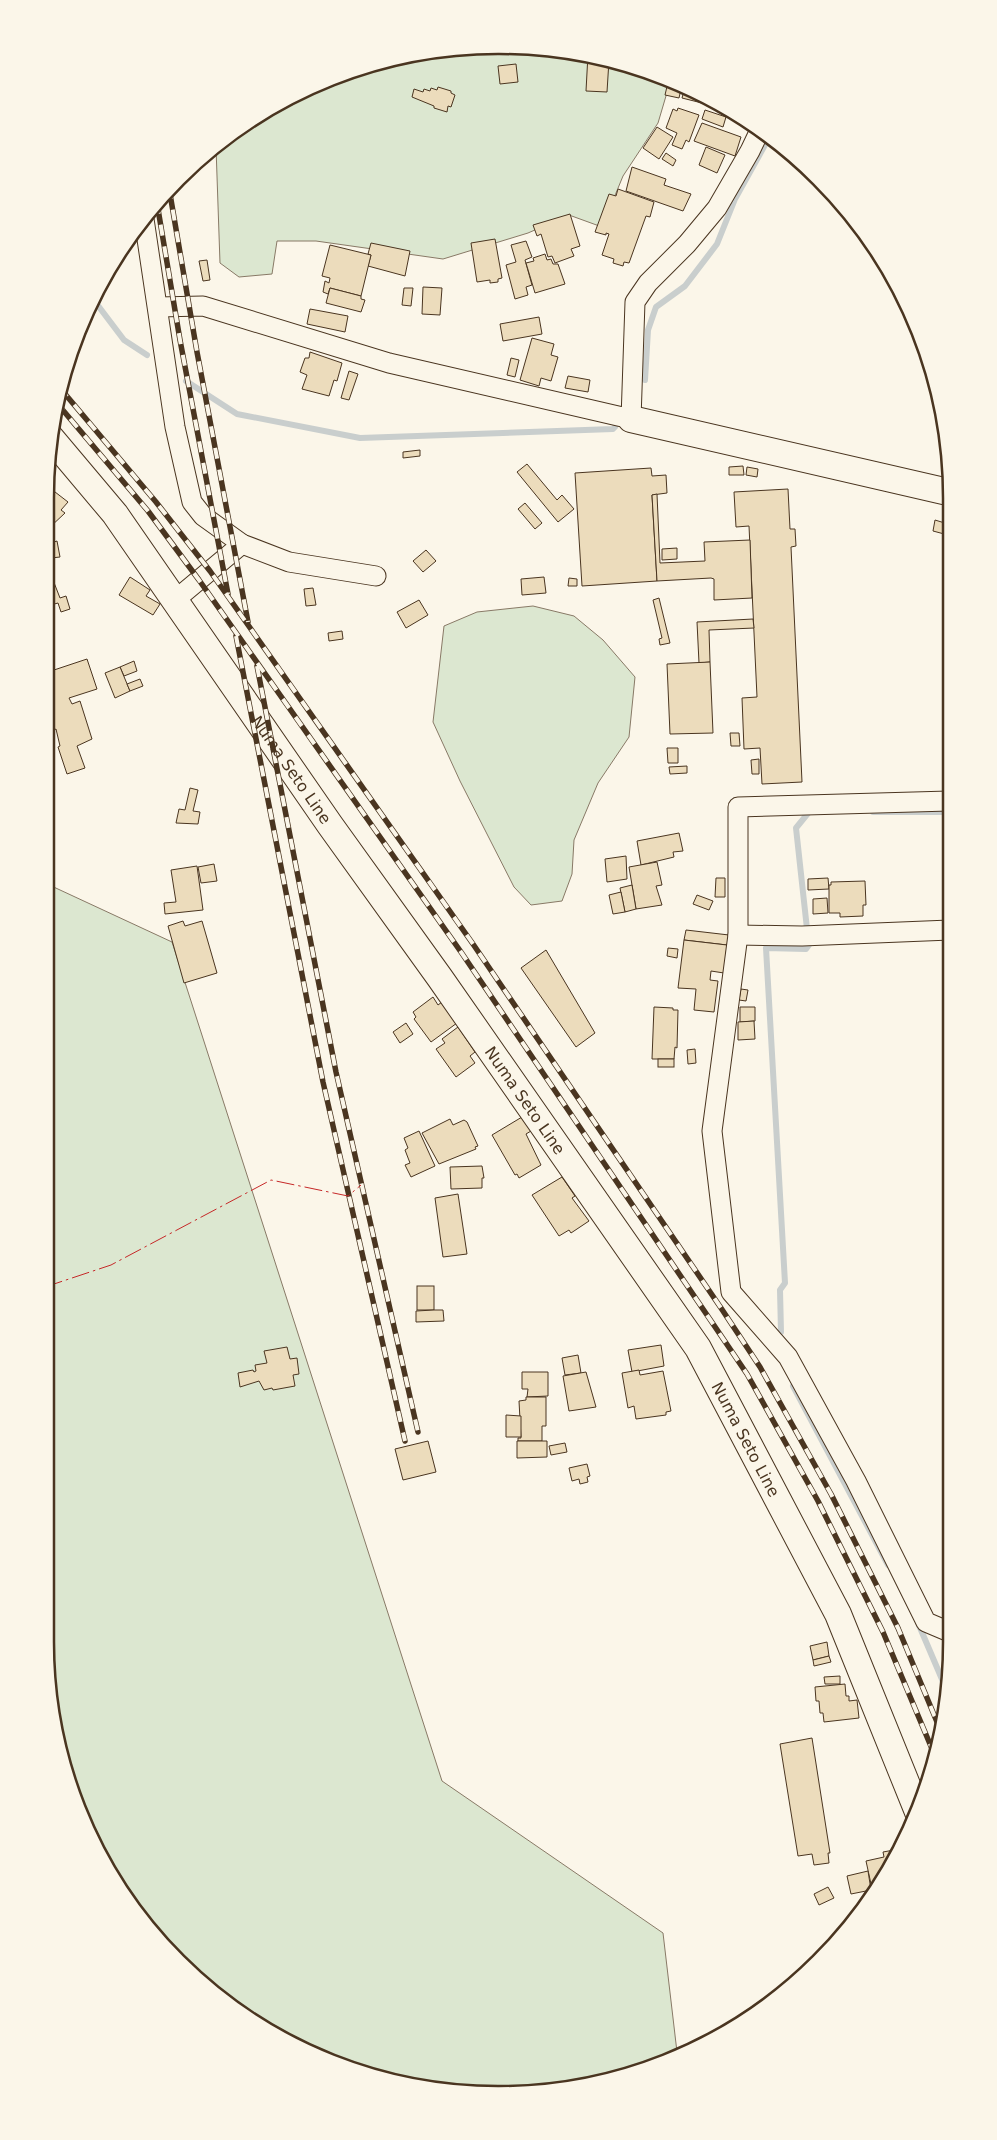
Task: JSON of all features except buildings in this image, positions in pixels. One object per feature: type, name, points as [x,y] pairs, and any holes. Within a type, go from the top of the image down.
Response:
[{"type":"main road","points":[[631,420],[943,491]]},
{"type":"main road","name":"Numa Seto Line","points":[[57,446],[115,514],[324,817],[440,978],[698,1348],[838,1614],[913,1801]]},
{"type":"street","points":[[158,307],[202,306],[389,363],[631,420],[635,302],[648,283],[686,244],[717,208],[757,137]]},
{"type":"street","points":[[146,228],[175,427],[192,502],[203,516],[242,544],[289,562],[376,576]]},
{"type":"street","points":[[175,600],[242,544]]},
{"type":"street","points":[[943,801],[738,807],[738,935],[712,1132],[731,1292],[788,1357],[856,1481],[926,1622],[943,1629]]},
{"type":"street","points":[[738,935],[802,936],[943,930]]},
{"type":"green space","points":[[498,54],[528,55],[585,62],[641,77],[668,88],[658,123],[623,176],[602,227],[569,215],[528,233],[443,259],[316,241],[277,241],[272,274],[239,277],[220,263],[216,155],[276,113],[356,77],[412,62],[440,58]]},
{"type":"green space","points":[[533,606],[574,616],[603,640],[635,677],[629,737],[598,783],[574,840],[572,874],[562,901],[531,905],[514,887],[460,781],[433,722],[444,626],[477,612]]},
{"type":"green space","points":[[54,887],[172,942],[442,1781],[663,1933],[677,2048],[641,2063],[614,2071],[557,2082],[498,2086],[440,2082],[412,2078],[356,2063],[302,2040],[276,2027],[251,2011],[205,1976],[164,1935],[129,1889],[113,1864],[77,1784],[62,1728],[55,1671]]},
{"type":"waterway","points":[[645,380],[648,330],[656,307],[685,286],[717,244],[735,199],[766,144]]},
{"type":"waterway","points":[[98,306],[124,340],[147,355]]},
{"type":"waterway","points":[[186,381],[237,414],[360,438],[613,429],[615,427]]},
{"type":"waterway","points":[[807,929],[796,828],[809,812],[813,812]]},
{"type":"waterway","points":[[873,812],[943,812]]},
{"type":"waterway","points":[[781,1332],[780,1290],[785,1283],[766,948],[806,949],[809,945]]},
{"type":"waterway","points":[[793,1386],[888,1565]]},
{"type":"waterway","points":[[918,1623],[941,1678]]},
{"type":"railway","points":[[171,198],[197,352],[248,622]]},
{"type":"railway","points":[[159,212],[180,340],[228,594]]},
{"type":"railway","points":[[66,395],[156,502],[210,571],[473,944],[760,1367],[831,1494],[898,1628],[936,1720]]},
{"type":"railway","points":[[63,410],[148,511],[199,580],[461,952],[747,1374],[818,1501],[883,1632],[931,1746]]},
{"type":"railway","points":[[236,636],[323,1082],[405,1441]]},
{"type":"railway","points":[[257,666],[336,1072],[418,1432]]},
{"type":"power","points":[[54,1284],[111,1265],[271,1180],[348,1196],[361,1185]]}]
